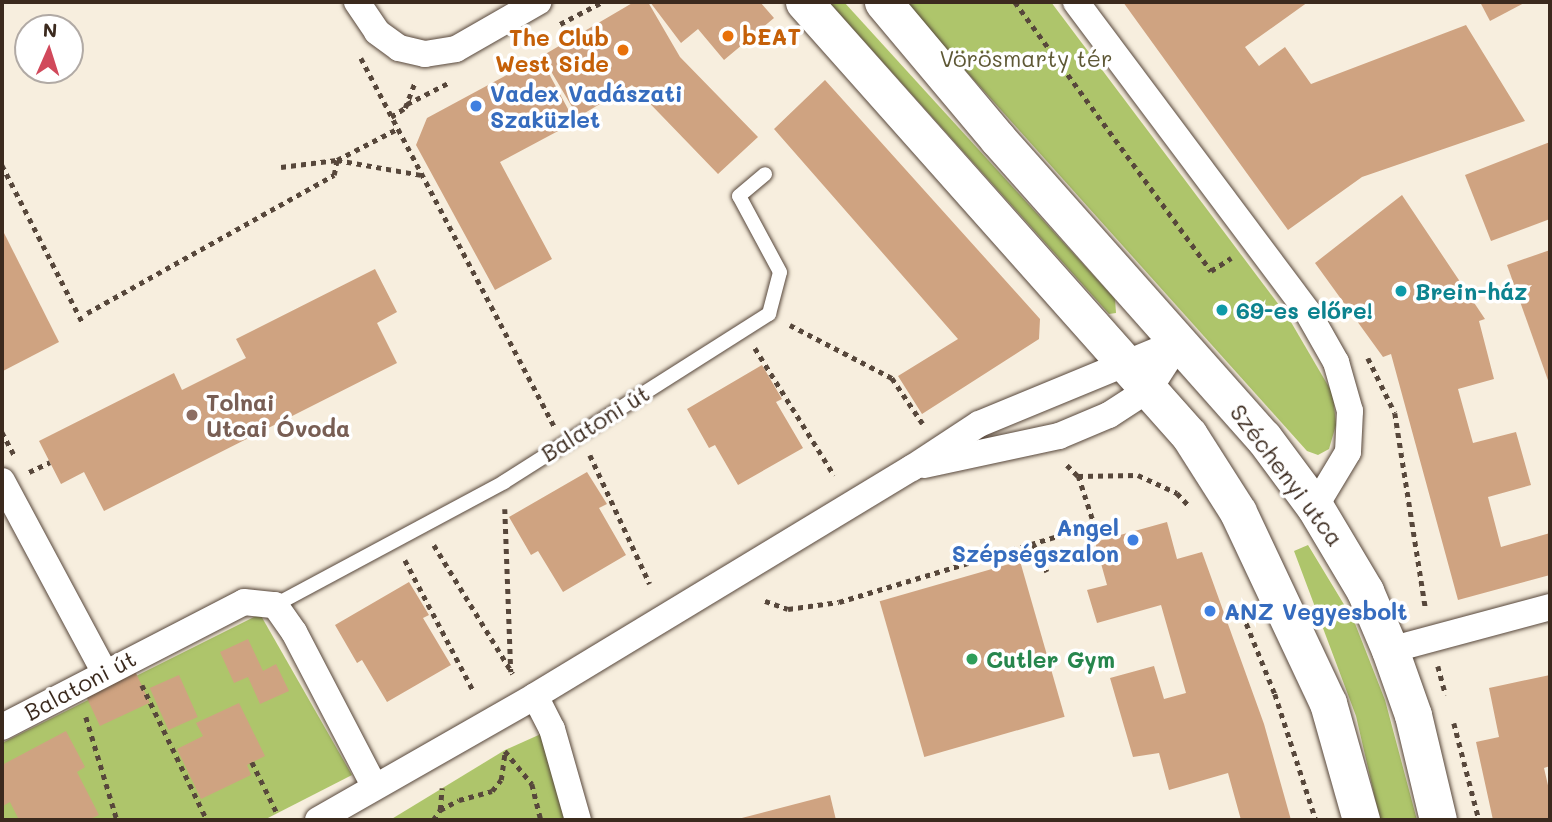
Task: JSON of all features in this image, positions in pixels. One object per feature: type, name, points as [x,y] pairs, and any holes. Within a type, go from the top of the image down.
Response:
[{"type":"main road","points":[[804,2],[1189,435],[1238,512],[1328,703],[1362,820]]},
{"type":"main road","points":[[883,2],[998,139],[1180,341]]},
{"type":"main road","name":"Széchenyi utca","points":[[1180,341],[1263,437],[1315,507],[1365,591],[1413,715],[1438,820]]},
{"type":"street","points":[[357,2],[377,32],[399,48],[425,54],[456,49],[538,2]]},
{"type":"street","points":[[1076,2],[1307,312],[1336,362],[1350,411],[1348,452],[1315,507]]},
{"type":"street","points":[[318,820],[535,696],[912,468],[979,424],[1180,341]]},
{"type":"street","points":[[912,468],[1059,436],[1108,415],[1149,389],[1180,341]]},
{"type":"street","points":[[2,481],[105,673]]},
{"type":"street","name":"Balatoni út","points":[[2,727],[244,602],[275,605]]},
{"type":"street","points":[[275,605],[294,632],[374,786]]},
{"type":"street","points":[[1390,650],[1550,607]]},
{"type":"street","points":[[535,696],[552,729],[578,820]]},
{"type":"lane","points":[[765,174],[739,196],[780,272],[769,314]]},
{"type":"lane","name":"Balatoni út","points":[[275,605],[504,482],[769,314]]},
{"type":"path","points":[[1015,2],[1211,271],[1255,242]]},
{"type":"path","points":[[425,54],[405,108],[391,117],[563,443]]},
{"type":"path","points":[[337,160],[397,129]]},
{"type":"path","points":[[87,313],[334,175],[337,160]]},
{"type":"path","points":[[281,167],[337,160],[421,175]]},
{"type":"path","points":[[2,165],[83,323]]},
{"type":"path","points":[[769,314],[892,378],[923,424]]},
{"type":"path","points":[[744,330],[834,475]]},
{"type":"path","points":[[2,432],[25,474],[50,462]]},
{"type":"path","points":[[580,433],[650,584]]},
{"type":"path","points":[[765,601],[788,609],[839,602],[1033,543],[1095,528],[1078,476],[1067,464]]},
{"type":"path","points":[[1078,476],[1138,475],[1177,493],[1196,513]]},
{"type":"path","points":[[423,526],[512,673],[504,482]]},
{"type":"path","points":[[396,542],[474,692]]},
{"type":"path","points":[[1033,543],[1046,572]]},
{"type":"path","points":[[1234,591],[1275,694],[1317,820]]},
{"type":"path","points":[[130,659],[207,820]]},
{"type":"path","points":[[75,688],[117,820]]},
{"type":"path","points":[[433,820],[440,810],[459,800],[492,791],[501,780],[505,750],[532,785],[541,820]]},
{"type":"path","points":[[252,762],[276,811]]},
{"type":"path","points":[[440,810],[442,788]]},
{"type":"green space","points":[[829,2],[844,2],[1115,299],[1116,313],[1109,314]]},
{"type":"green space","name":"Vörösmarty tér","points":[[904,2],[1051,2],[1288,317],[1333,394],[1336,425],[1329,449],[1318,455],[1307,451]]},
{"type":"green space","points":[[1308,545],[1354,621],[1385,700],[1417,820],[1380,820],[1356,716],[1294,551]]},
{"type":"green space","points":[[260,614],[352,775],[264,820],[2,820],[2,743]]},
{"type":"green space","points":[[552,729],[575,820],[390,820],[505,750]]},
{"type":"building","points":[[634,2],[648,2],[680,57],[758,137],[718,174],[632,85],[578,117],[542,56]]},
{"type":"building","name":"bEAT","points":[[650,2],[760,2],[774,18],[724,60],[698,29],[681,43]]},
{"type":"building","points":[[1123,2],[1308,2],[1245,47],[1259,66],[1285,47],[1311,84],[1466,25],[1525,121],[1362,177],[1288,230]]},
{"type":"building","points":[[1480,2],[1526,2],[1490,21]]},
{"type":"building","points":[[540,57],[575,122],[500,162],[552,259],[495,290],[416,145],[427,118]]},
{"type":"building","points":[[825,80],[1040,319],[1039,339],[922,414],[898,376],[958,339],[774,129]]},
{"type":"building","points":[[1550,142],[1550,219],[1491,241],[1465,175]]},
{"type":"building","points":[[1402,195],[1485,319],[1479,321],[1494,379],[1458,389],[1473,443],[1516,432],[1531,485],[1488,497],[1501,547],[1550,533],[1550,575],[1458,600],[1391,354],[1383,357],[1315,263]]},
{"type":"building","points":[[2,229],[59,342],[3,371],[2,369]]},
{"type":"building","points":[[1550,250],[1550,386],[1507,265]]},
{"type":"building","name":"Tolnai Utcai Óvoda","points":[[375,269],[397,312],[377,323],[397,363],[104,511],[84,472],[61,484],[39,441],[174,373],[182,390],[246,358],[236,339]]},
{"type":"building","points":[[762,365],[782,399],[776,402],[803,448],[738,485],[715,445],[709,448],[687,409]]},
{"type":"building","points":[[587,472],[607,504],[599,508],[626,555],[563,592],[538,551],[531,555],[509,517]]},
{"type":"building","points":[[1167,522],[1177,559],[1202,552],[1264,724],[1291,820],[1241,820],[1228,773],[1169,790],[1159,753],[1133,757],[1110,678],[1154,666],[1164,699],[1186,693],[1161,605],[1097,623],[1087,590],[1107,585],[1095,542]]},
{"type":"building","name":"Cutler Gym","points":[[1020,561],[1065,717],[924,757],[880,601]]},
{"type":"building","points":[[409,582],[429,615],[423,618],[451,665],[387,702],[362,660],[357,663],[335,625]]},
{"type":"building","points":[[248,639],[263,671],[276,664],[289,691],[260,704],[248,677],[234,683],[220,652]]},
{"type":"building","points":[[135,671],[150,703],[100,726],[85,694]]},
{"type":"building","points":[[179,675],[198,717],[168,730],[150,688]]},
{"type":"building","points":[[1550,675],[1550,766],[1544,768],[1550,794],[1550,820],[1493,820],[1476,742],[1499,737],[1489,688]]},
{"type":"building","points":[[239,703],[265,756],[247,765],[251,775],[201,799],[177,749],[203,736],[196,723]]},
{"type":"building","points":[[66,731],[85,767],[77,772],[99,815],[88,820],[19,820],[10,802],[3,806],[2,803],[2,765]]},
{"type":"building","points":[[830,795],[836,820],[738,819]]},
{"type":"place","name":"bEAT","points":[[728,36]]},
{"type":"place","name":"The Club West Side","points":[[623,50]]},
{"type":"place","name":"Vadex Vadászati Szaküzlet","points":[[476,106]]},
{"type":"place","name":"Brein-ház","points":[[1401,291]]},
{"type":"place","name":"69-es előre!","points":[[1222,310]]},
{"type":"place","name":"Tolnai Utcai Óvoda","points":[[192,415]]},
{"type":"place","name":"Angel Szépségszalon","points":[[1133,540]]},
{"type":"place","name":"ANZ Vegyesbolt","points":[[1210,611]]},
{"type":"place","name":"Cutler Gym","points":[[972,659]]}]
